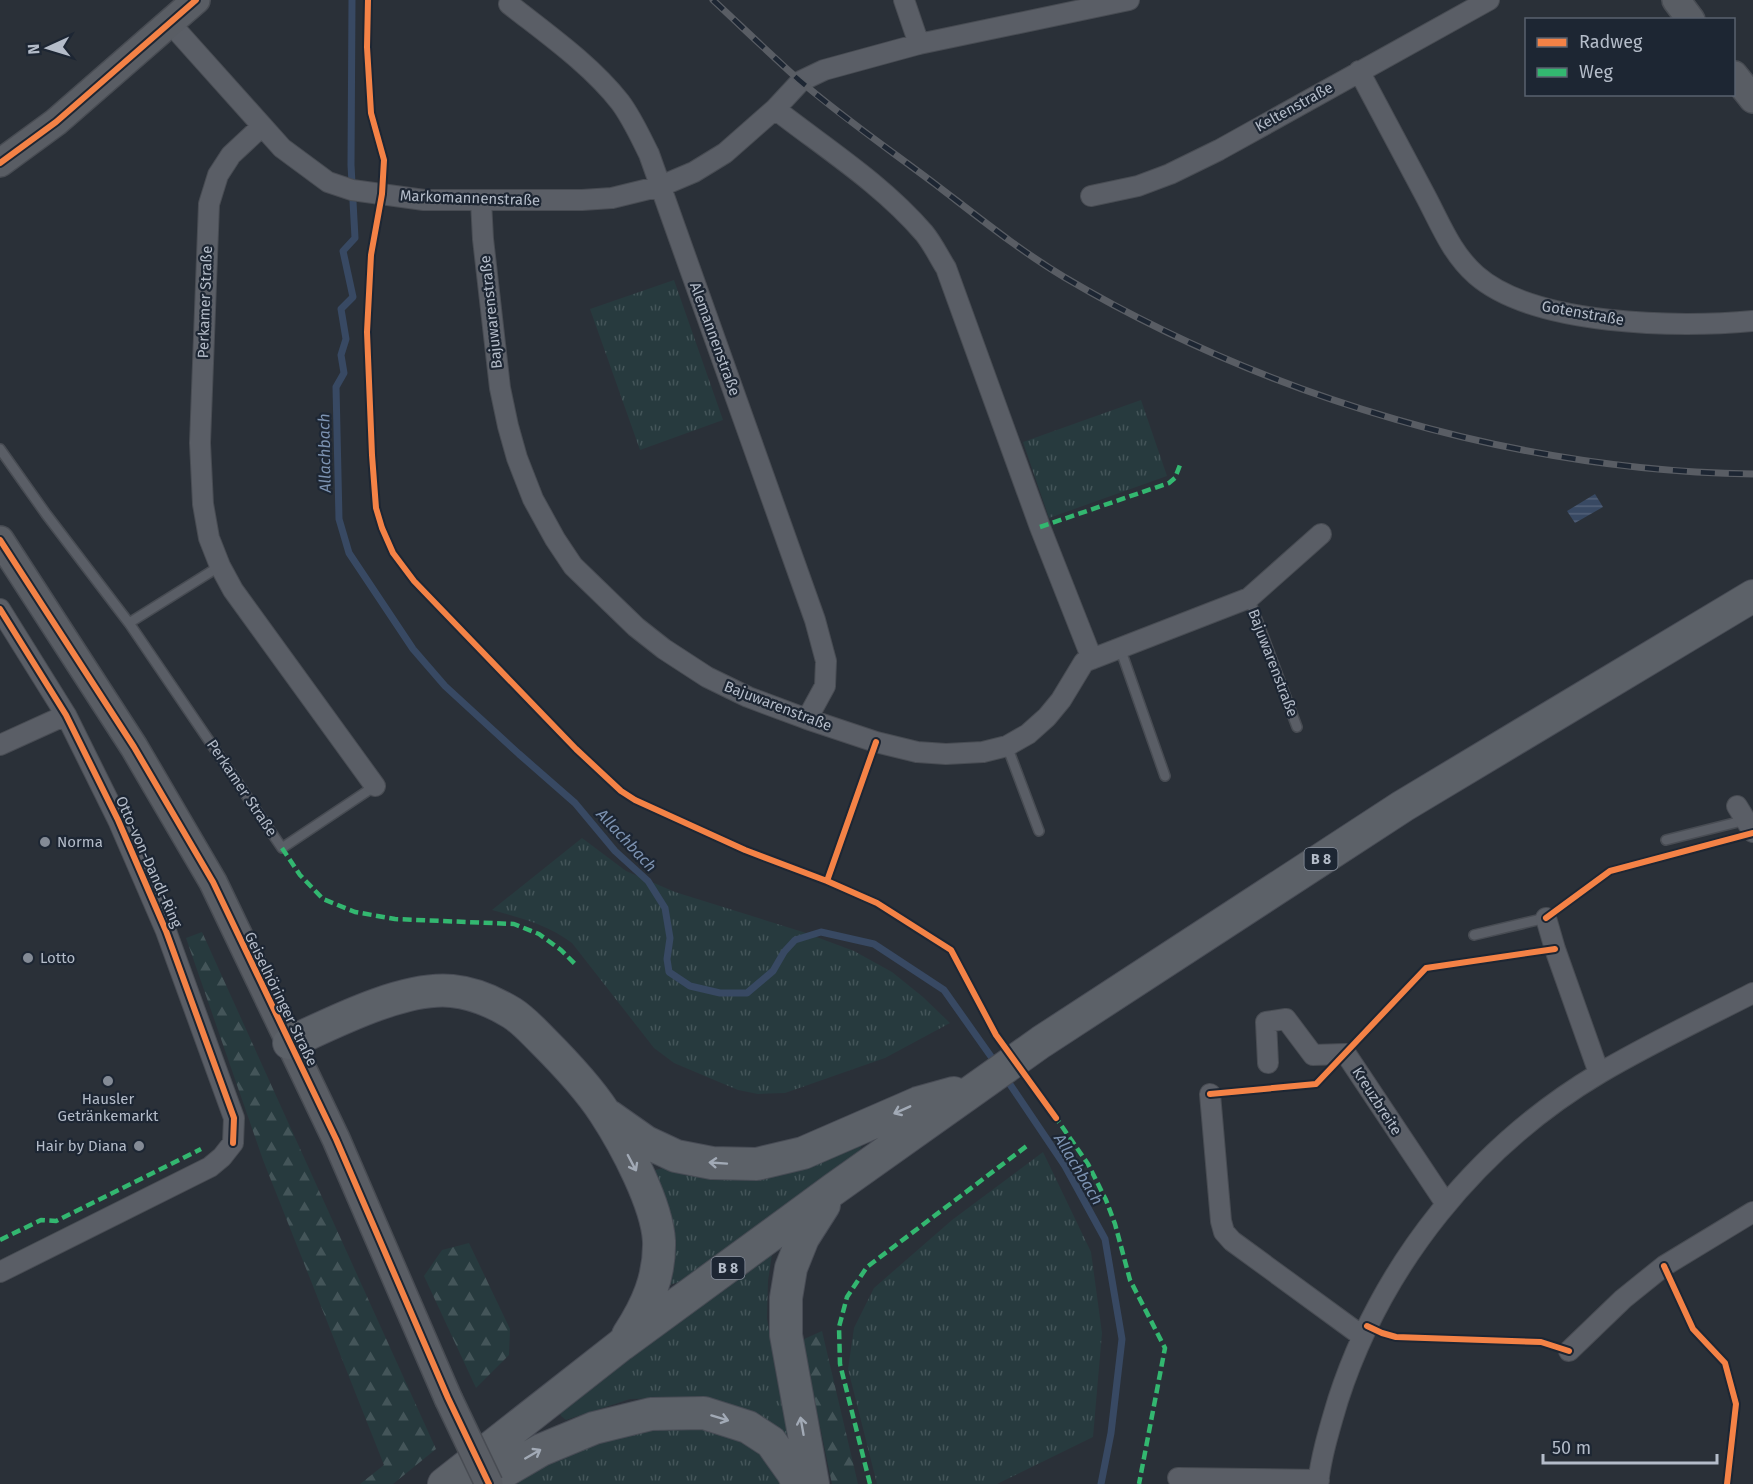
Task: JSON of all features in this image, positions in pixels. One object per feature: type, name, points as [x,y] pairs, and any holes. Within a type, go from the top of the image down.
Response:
[{"type":"main road","points":[[0,163],[56,122],[196,0]]},
{"type":"main road","points":[[1676,0],[1690,18]]},
{"type":"main road","points":[[1735,76],[1753,99]]},
{"type":"main road","name":"Geiselhöringer Straße","points":[[2,544],[134,747],[213,882],[336,1139],[448,1398],[489,1484]]},
{"type":"main road","name":"B 8","points":[[444,1484],[621,1346],[834,1189],[1041,1042],[1403,806],[1753,596]]},
{"type":"main road","points":[[289,1043],[374,1006],[435,991],[473,995],[514,1014],[563,1061],[604,1112],[640,1178],[652,1210],[659,1258],[645,1308],[621,1346]]},
{"type":"main road","points":[[604,1112],[646,1142],[676,1156],[712,1163],[757,1164],[803,1153],[918,1103],[978,1086]]},
{"type":"main road","points":[[813,1484],[786,1335],[786,1299],[791,1268],[803,1238],[834,1189]]},
{"type":"main road","points":[[483,1484],[541,1450],[594,1428],[651,1414],[704,1413],[747,1427],[771,1442],[798,1484]]},
{"type":"street","points":[[904,0],[919,44],[1126,0]]},
{"type":"street","name":"Keltenstraße","points":[[1091,196],[1138,186],[1170,174],[1219,150],[1359,70],[1489,0]]},
{"type":"street","name":"Alemannenstraße","points":[[508,2],[602,82],[620,102],[637,128],[661,186],[815,620],[826,661],[825,686],[807,719]]},
{"type":"street","name":"Markomannenstraße","points":[[170,23],[261,127],[282,148],[328,182],[352,190],[424,200],[582,200],[612,198],[661,186],[694,172],[725,153],[775,109],[801,81],[824,70],[855,60],[919,44]]},
{"type":"street","name":"Gotenstraße","points":[[1359,70],[1450,246],[1476,275],[1521,300],[1560,312],[1639,323],[1723,324],[1753,321]]},
{"type":"street","points":[[775,109],[883,193],[926,235],[946,268],[1040,527],[1092,659]]},
{"type":"street","name":"Perkamer Straße","points":[[261,127],[231,154],[218,175],[209,204],[200,443],[203,504],[209,538],[233,590],[375,786]]},
{"type":"street","name":"Bajuwarenstraße","points":[[481,201],[483,239],[500,388],[508,426],[517,458],[533,499],[555,539],[573,566],[597,591],[664,649],[707,677],[807,719],[917,752],[946,754],[983,752],[1007,746],[1028,734],[1047,717],[1061,700],[1084,662],[1249,598],[1321,534]]},
{"type":"street","name":"Otto-von-Dandl-Ring","points":[[0,609],[66,715],[118,820],[166,931],[234,1118],[233,1143],[210,1167],[0,1272]]},
{"type":"street","points":[[0,745],[66,715]]},
{"type":"street","points":[[1546,918],[1599,1073]]},
{"type":"street","points":[[1178,1478],[1318,1482],[1330,1427],[1362,1336],[1400,1266],[1446,1204],[1499,1149],[1540,1115],[1599,1073],[1753,993]]},
{"type":"street","name":"Kreuzbreite","points":[[1268,1063],[1266,1022],[1286,1019],[1313,1055],[1346,1054],[1446,1204]]},
{"type":"street","points":[[1210,1094],[1221,1221],[1224,1232],[1232,1241],[1362,1336]]},
{"type":"street","points":[[1569,1351],[1623,1299],[1664,1266],[1753,1212]]},
{"type":"lane","name":"Perkamer Straße","points":[[0,449],[129,623],[282,848],[375,786]]},
{"type":"lane","points":[[129,623],[220,566]]},
{"type":"lane","name":"Bajuwarenstraße","points":[[1249,598],[1297,727]]},
{"type":"lane","points":[[1120,648],[1165,776]]},
{"type":"lane","points":[[1007,746],[1039,831]]},
{"type":"lane","points":[[1666,840],[1745,819]]},
{"type":"lane","points":[[1474,935],[1546,918]]},
{"type":"green space","points":[[674,280],[723,420],[640,450],[590,309]]},
{"type":"green space","points":[[1141,400],[1167,476],[1049,518],[1023,442]]},
{"type":"green space","points":[[582,838],[626,871],[675,892],[803,932],[854,951],[892,972],[950,1023],[885,1058],[785,1093],[758,1094],[738,1090],[674,1063],[654,1048],[572,943],[543,926],[492,910]]},
{"type":"green space","points":[[202,932],[436,1449],[393,1484],[360,1484],[384,1465],[263,1160],[186,938]]},
{"type":"green space","points":[[863,1142],[859,1152],[679,1282],[669,1285],[652,1175],[655,1170],[663,1168],[681,1170]]},
{"type":"green space","points":[[1043,1152],[1091,1252],[1102,1333],[1093,1437],[997,1484],[877,1484],[848,1369],[854,1328],[874,1288],[952,1220]]},
{"type":"green space","points":[[469,1243],[510,1329],[509,1355],[476,1388],[424,1276],[442,1250]]},
{"type":"green space","points":[[772,1254],[768,1281],[767,1318],[789,1438],[784,1440],[713,1404],[679,1398],[630,1399],[566,1420],[561,1416],[559,1411],[765,1255]]},
{"type":"green space","points":[[822,1331],[858,1484],[832,1484],[802,1340]]},
{"type":"green space","points":[[704,1427],[741,1439],[762,1453],[786,1484],[518,1484],[514,1477],[617,1431]]},
{"type":"water","points":[[1595,494],[1603,507],[1575,523],[1567,511]]},
{"type":"waterway","name":"Allachbach","points":[[352,0],[351,165],[355,238],[343,251],[353,297],[341,309],[346,339],[341,355],[344,373],[336,387],[339,519],[349,553],[413,649],[445,686],[575,803],[615,851],[648,881],[665,908],[670,938],[667,959],[669,972],[690,986],[720,993],[747,993],[773,971],[784,952],[795,940],[821,932],[874,944],[944,990],[997,1065]]},
{"type":"waterway","name":"Allachbach","points":[[1005,1077],[1065,1166],[1105,1239],[1122,1339],[1111,1433],[1101,1484]]},
{"type":"railway","points":[[713,0],[815,94],[1031,256],[1142,320],[1224,358],[1309,391],[1396,419],[1484,442],[1574,459],[1664,470],[1753,474]]},
{"type":"marked path","points":[[1040,527],[1169,483],[1175,478],[1180,465]]},
{"type":"marked path","points":[[282,848],[300,875],[323,899],[355,912],[395,919],[514,924],[539,934],[561,950],[576,965]]},
{"type":"marked path","points":[[1054,1115],[1088,1164],[1106,1200],[1130,1280],[1165,1348],[1139,1484]]},
{"type":"marked path","points":[[870,1484],[840,1364],[839,1327],[847,1297],[867,1267],[1028,1145]]},
{"type":"marked path","points":[[0,1240],[41,1220],[56,1221],[201,1149]]},
{"type":"cycle path","points":[[0,163],[56,122],[196,0]]},
{"type":"cycle path","points":[[368,0],[367,47],[371,113],[384,160],[382,194],[371,255],[367,332],[372,455],[376,508],[393,553],[414,581],[576,749],[621,791],[635,800],[745,850],[877,903],[951,950],[996,1035],[1056,1118]]},
{"type":"cycle path","points":[[0,540],[134,747],[213,882],[336,1139],[448,1398],[489,1484]]},
{"type":"cycle path","points":[[0,609],[66,715],[118,820],[166,931],[234,1118],[233,1143]]},
{"type":"cycle path","points":[[827,881],[876,742]]},
{"type":"cycle path","points":[[1546,918],[1610,871],[1753,833]]},
{"type":"cycle path","points":[[1210,1094],[1316,1084],[1426,968],[1555,949]]},
{"type":"cycle path","points":[[1664,1266],[1693,1329],[1725,1363],[1736,1404],[1727,1484]]},
{"type":"cycle path","points":[[1367,1326],[1396,1337],[1541,1342],[1569,1351]]},
{"type":"place","name":"Norma","points":[[45,842]]},
{"type":"place","name":"Lotto","points":[[28,958]]},
{"type":"place","name":"Hausler Getränkemarkt","points":[[108,1081]]},
{"type":"place","name":"Hair by Diana","points":[[139,1146]]}]
